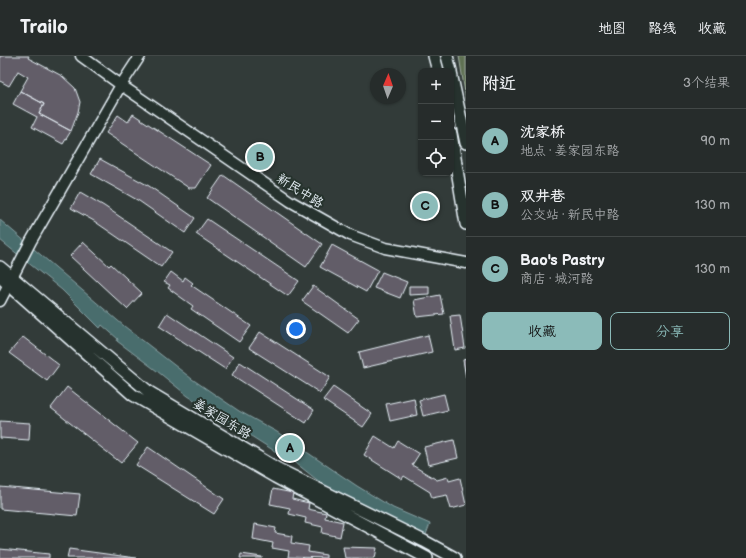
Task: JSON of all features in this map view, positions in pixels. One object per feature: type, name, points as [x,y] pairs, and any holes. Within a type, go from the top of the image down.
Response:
[{"type":"main road","points":[[434,56],[437,68]]},
{"type":"main road","points":[[447,56],[450,68]]},
{"type":"main road","points":[[454,86],[466,143]]},
{"type":"main road","points":[[452,140],[466,224]]},
{"type":"main road","name":"姜家园东路","points":[[0,267],[7,280],[133,395],[275,477],[427,558]]},
{"type":"main road","name":"姜家园东路","points":[[7,280],[149,392],[278,469],[424,541],[455,558]]},
{"type":"street","name":"新民中路","points":[[81,56],[290,201],[350,235],[385,248],[466,264]]},
{"type":"street","points":[[0,300],[7,280],[32,241],[121,85],[140,56]]},
{"type":"green space","points":[[459,56],[466,56],[466,99]]},
{"type":"water","points":[[0,220],[124,326],[192,379],[239,411],[277,432],[357,486],[393,508],[430,524],[425,537],[364,507],[321,483],[292,460],[284,457],[188,396],[117,341],[118,339],[102,325],[100,328],[62,290],[0,240]]},
{"type":"building","points":[[0,56],[29,56],[28,58],[62,76],[75,88],[80,102],[71,131],[39,114],[44,104],[20,91],[28,77],[18,71],[9,86],[0,81]]},
{"type":"building","points":[[20,91],[44,104],[39,114],[71,131],[63,144],[32,127],[37,117],[13,104]]},
{"type":"building","points":[[133,114],[211,165],[196,188],[189,188],[106,133],[118,115],[128,122]]},
{"type":"building","points":[[100,159],[149,186],[195,218],[185,233],[139,201],[91,174]]},
{"type":"building","points":[[223,175],[322,244],[306,267],[207,198]]},
{"type":"building","points":[[80,192],[104,206],[172,252],[161,267],[94,221],[71,208]]},
{"type":"building","points":[[207,219],[299,281],[288,296],[196,234]]},
{"type":"building","points":[[83,242],[109,266],[111,264],[142,293],[127,309],[70,256]]},
{"type":"building","points":[[332,245],[378,270],[366,292],[320,267]]},
{"type":"building","points":[[171,272],[183,281],[185,277],[193,283],[191,285],[251,326],[239,342],[191,309],[193,306],[168,288],[170,285],[164,282]]},
{"type":"building","points":[[382,272],[407,282],[400,298],[374,288]]},
{"type":"building","points":[[313,286],[359,319],[348,333],[302,301]]},
{"type":"building","points":[[409,286],[429,286],[429,294],[409,295]]},
{"type":"building","points":[[440,295],[444,314],[417,317],[414,300]]},
{"type":"building","points":[[167,313],[233,357],[225,369],[159,326]]},
{"type":"building","points":[[460,315],[465,348],[455,350],[450,316]]},
{"type":"building","points":[[260,332],[330,377],[320,393],[249,348]]},
{"type":"building","points":[[428,335],[432,352],[363,368],[359,352]]},
{"type":"building","points":[[23,337],[59,365],[47,381],[9,353]]},
{"type":"building","points":[[466,359],[466,378],[463,360]]},
{"type":"building","points":[[240,362],[314,410],[306,423],[232,375]]},
{"type":"building","points":[[67,387],[138,443],[121,463],[51,408]]},
{"type":"building","points":[[333,387],[372,414],[363,427],[323,400]]},
{"type":"building","points":[[444,394],[448,410],[423,416],[419,400]]},
{"type":"building","points":[[414,398],[417,415],[390,421],[386,404]]},
{"type":"building","points":[[0,421],[30,423],[29,440],[0,438]]},
{"type":"building","points":[[375,436],[394,448],[398,441],[419,454],[412,465],[437,480],[448,477],[449,481],[460,478],[466,505],[451,509],[447,495],[432,498],[430,492],[404,476],[402,479],[364,455]]},
{"type":"building","points":[[454,440],[458,458],[428,465],[424,447]]},
{"type":"building","points":[[148,447],[224,499],[214,514],[136,465]]},
{"type":"building","points":[[0,487],[80,494],[77,516],[0,509]]},
{"type":"building","points":[[273,489],[293,493],[292,499],[309,503],[308,509],[326,513],[325,518],[343,522],[340,537],[322,533],[323,527],[305,523],[306,518],[289,514],[290,508],[270,504]]},
{"type":"building","points":[[255,524],[276,528],[275,533],[292,536],[291,543],[309,546],[308,552],[326,555],[326,558],[288,557],[289,551],[272,548],[273,543],[253,539]]},
{"type":"building","points":[[343,547],[377,548],[375,558],[345,558]]},
{"type":"building","points":[[0,549],[49,554],[49,558],[0,558]]},
{"type":"building","points":[[69,549],[136,558],[67,558]]},
{"type":"building","points":[[241,554],[262,557],[262,558],[240,558]]},
{"type":"place","name":"双井巷","points":[[260,157]]},
{"type":"place","name":"Bao's Pastry","points":[[425,206]]},
{"type":"place","name":"沈家桥","points":[[290,448]]}]
